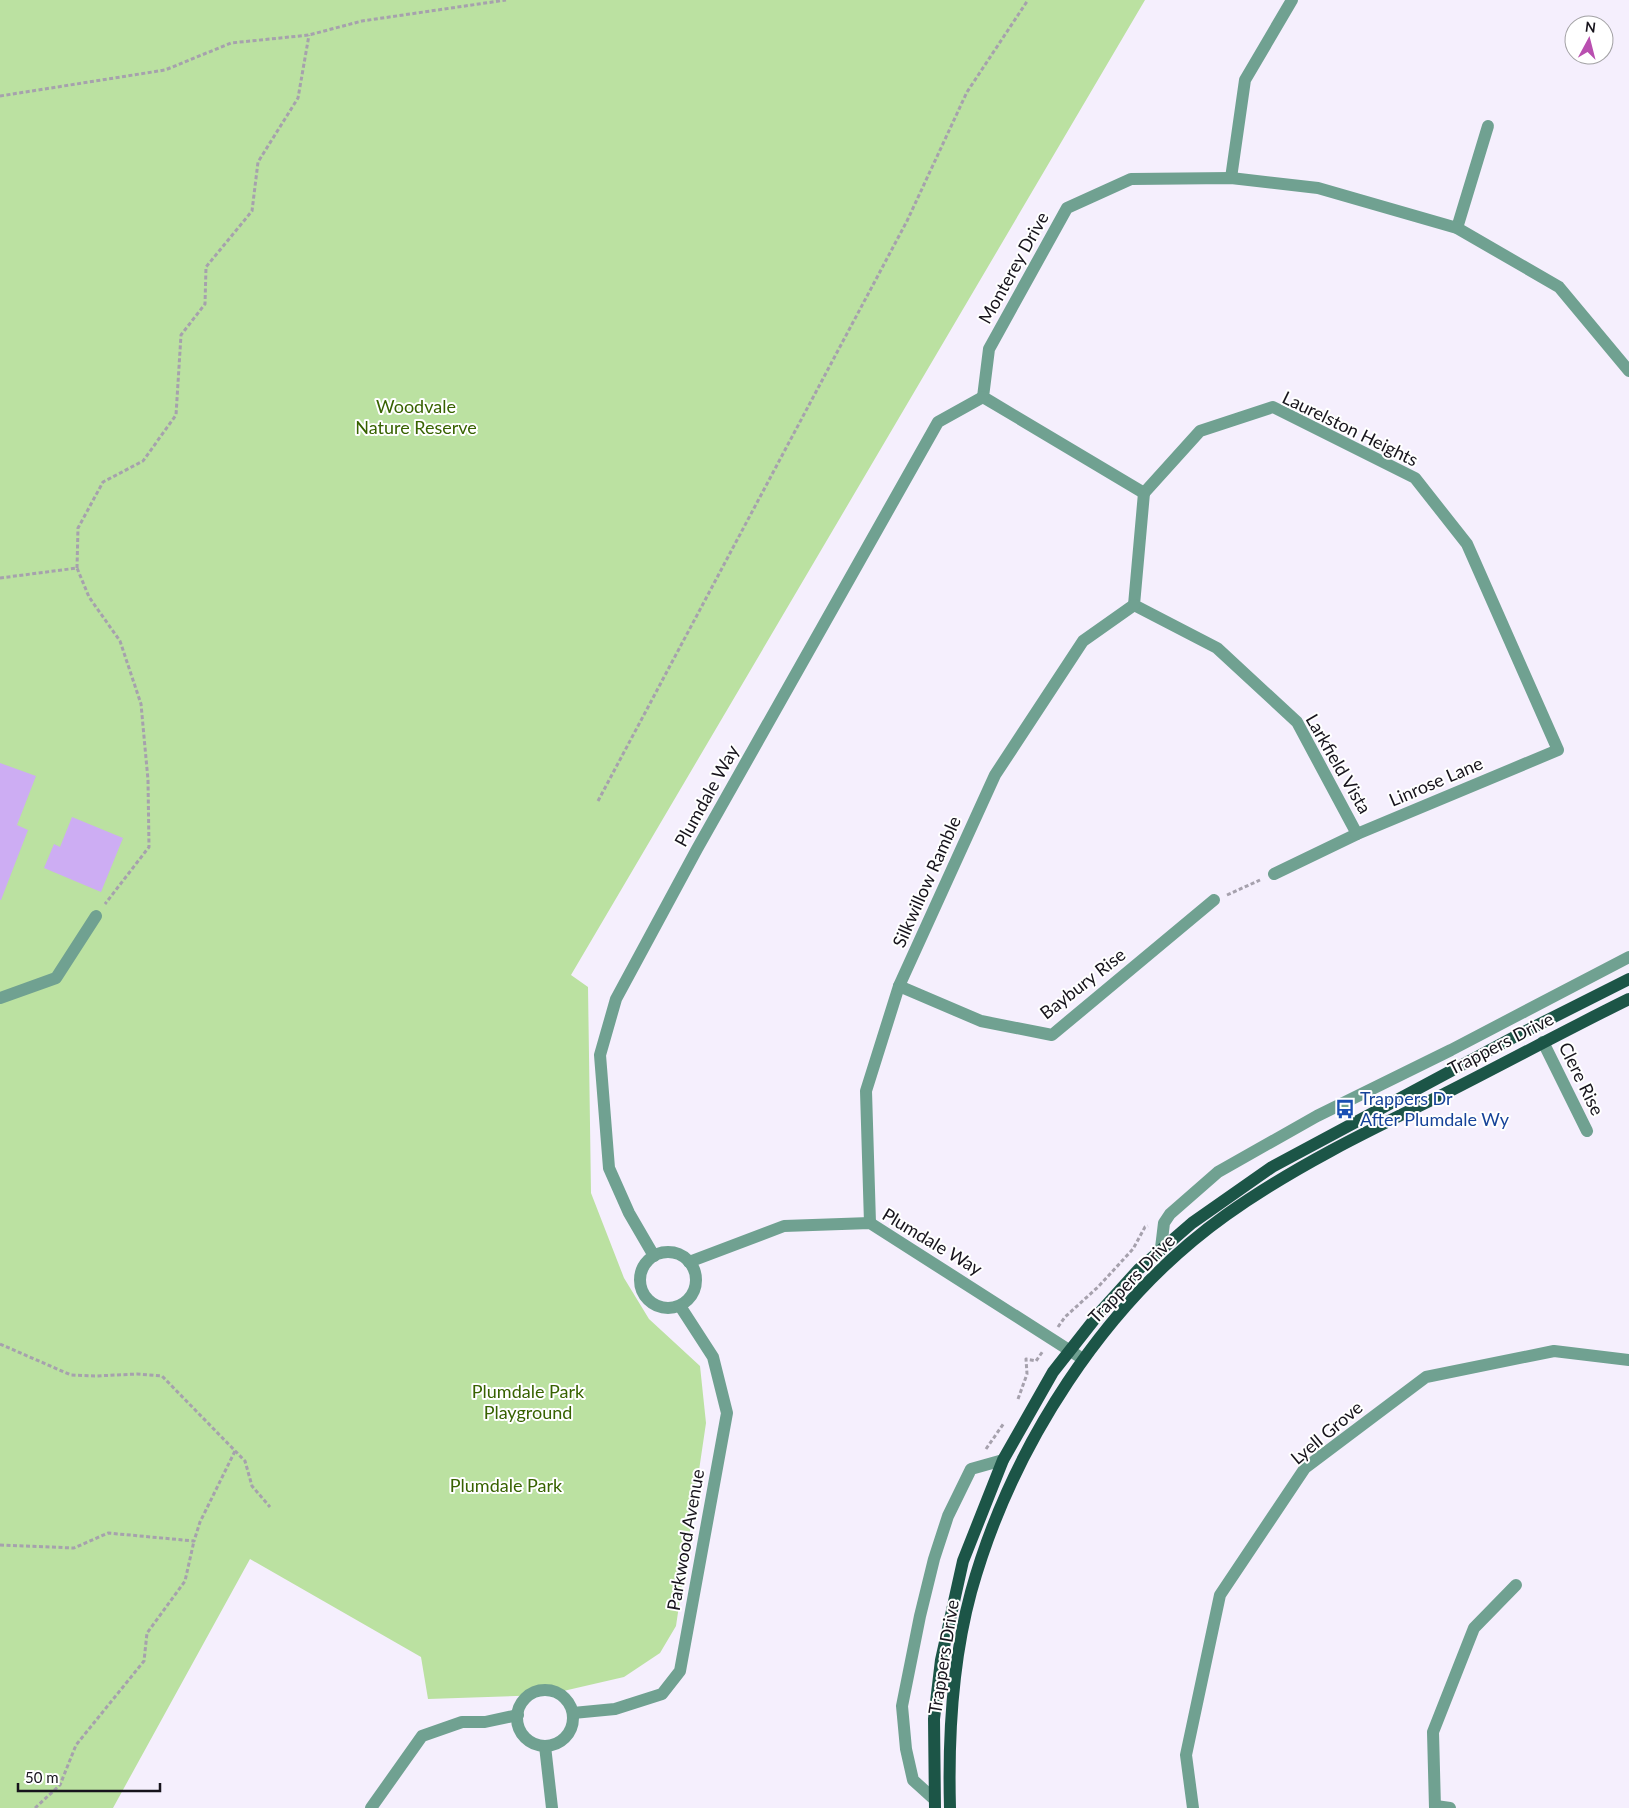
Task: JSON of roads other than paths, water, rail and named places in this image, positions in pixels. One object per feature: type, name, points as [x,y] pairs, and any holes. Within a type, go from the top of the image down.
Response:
[{"type":"main road","name":"Trappers Drive","points":[[935,1803],[934,1719],[941,1660],[963,1561],[1003,1460],[1053,1372],[1100,1311],[1161,1248],[1192,1223],[1272,1167],[1629,979]]},
{"type":"main road","name":"Trappers Drive","points":[[950,1808],[951,1717],[957,1662],[973,1586],[998,1515],[1021,1464],[1054,1403],[1083,1359],[1138,1294],[1180,1252],[1223,1217],[1256,1195],[1332,1148],[1629,999]]},
{"type":"street","points":[[1231,178],[1246,80],[1292,0]]},
{"type":"street","points":[[1457,228],[1488,126]]},
{"type":"street","name":"Monterey Drive","points":[[983,397],[989,349],[1067,208],[1131,179],[1231,178],[1318,188],[1457,228],[1559,287],[1629,371]]},
{"type":"street","points":[[983,397],[1144,493],[1134,605]]},
{"type":"street","name":"Plumdale Way","points":[[654,1256],[629,1213],[609,1168],[600,1056],[616,999],[707,831],[938,422],[983,397]]},
{"type":"street","name":"Laurelston Heights","points":[[1144,493],[1200,431],[1273,407],[1415,478],[1467,544],[1558,750]]},
{"type":"street","name":"Larkfield Vista","points":[[1134,605],[1217,648],[1297,722],[1357,834]]},
{"type":"street","name":"Silkwillow Ramble","points":[[870,1223],[866,1091],[899,986],[995,776],[1083,641],[1134,605]]},
{"type":"street","name":"Linrose Lane","points":[[1274,874],[1357,834],[1558,750]]},
{"type":"street","name":"Baybury Rise","points":[[899,986],[981,1021],[1052,1035],[1214,900]]},
{"type":"street","points":[[0,998],[56,978],[96,916]]},
{"type":"street","name":"Trappers Drive","points":[[1161,1248],[1164,1223],[1170,1214],[1218,1172],[1317,1116],[1450,1050],[1629,957]]},
{"type":"street","name":"Clere Rise","points":[[1543,1042],[1587,1131]]},
{"type":"street","name":"Plumdale Way","points":[[689,1262],[784,1226],[870,1223],[1083,1359]]},
{"type":"street","points":[[663,1252],[673,1252],[682,1256],[694,1270],[695,1286],[687,1301],[680,1306],[661,1308],[645,1298],[640,1289],[639,1279],[641,1270],[646,1262],[654,1256],[663,1252]]},
{"type":"street","name":"Parkwood Avenue","points":[[572,1713],[615,1709],[662,1694],[680,1671],[727,1413],[714,1357],[680,1306]]},
{"type":"street","name":"Lyell Grove","points":[[1193,1808],[1186,1755],[1220,1594],[1305,1468],[1426,1377],[1554,1351],[1629,1360]]},
{"type":"street","name":"Trappers Drive","points":[[935,1803],[913,1780],[905,1741],[902,1706],[934,1558],[948,1516],[970,1469],[1003,1460]]},
{"type":"street","points":[[1450,1808],[1435,1807],[1433,1732],[1474,1628],[1516,1585]]},
{"type":"street","points":[[540,1691],[557,1693],[570,1705],[572,1713],[571,1729],[566,1736],[553,1745],[536,1744],[528,1740],[522,1733],[518,1725],[518,1715],[524,1700],[531,1694],[540,1691]]},
{"type":"street","points":[[370,1808],[422,1736],[462,1722],[485,1722],[518,1715]]},
{"type":"street","points":[[545,1746],[552,1808]]},
{"type":"place","name":"Trappers Dr After Plumdale Wy","points":[[1345,1109]]},
{"type":"park label","name":"Woodvale Nature Reserve","points":[[416,417]]},
{"type":"park label","name":"Plumdale Park Playground","points":[[528,1402]]},
{"type":"park label","name":"Plumdale Park","points":[[506,1486]]}]
